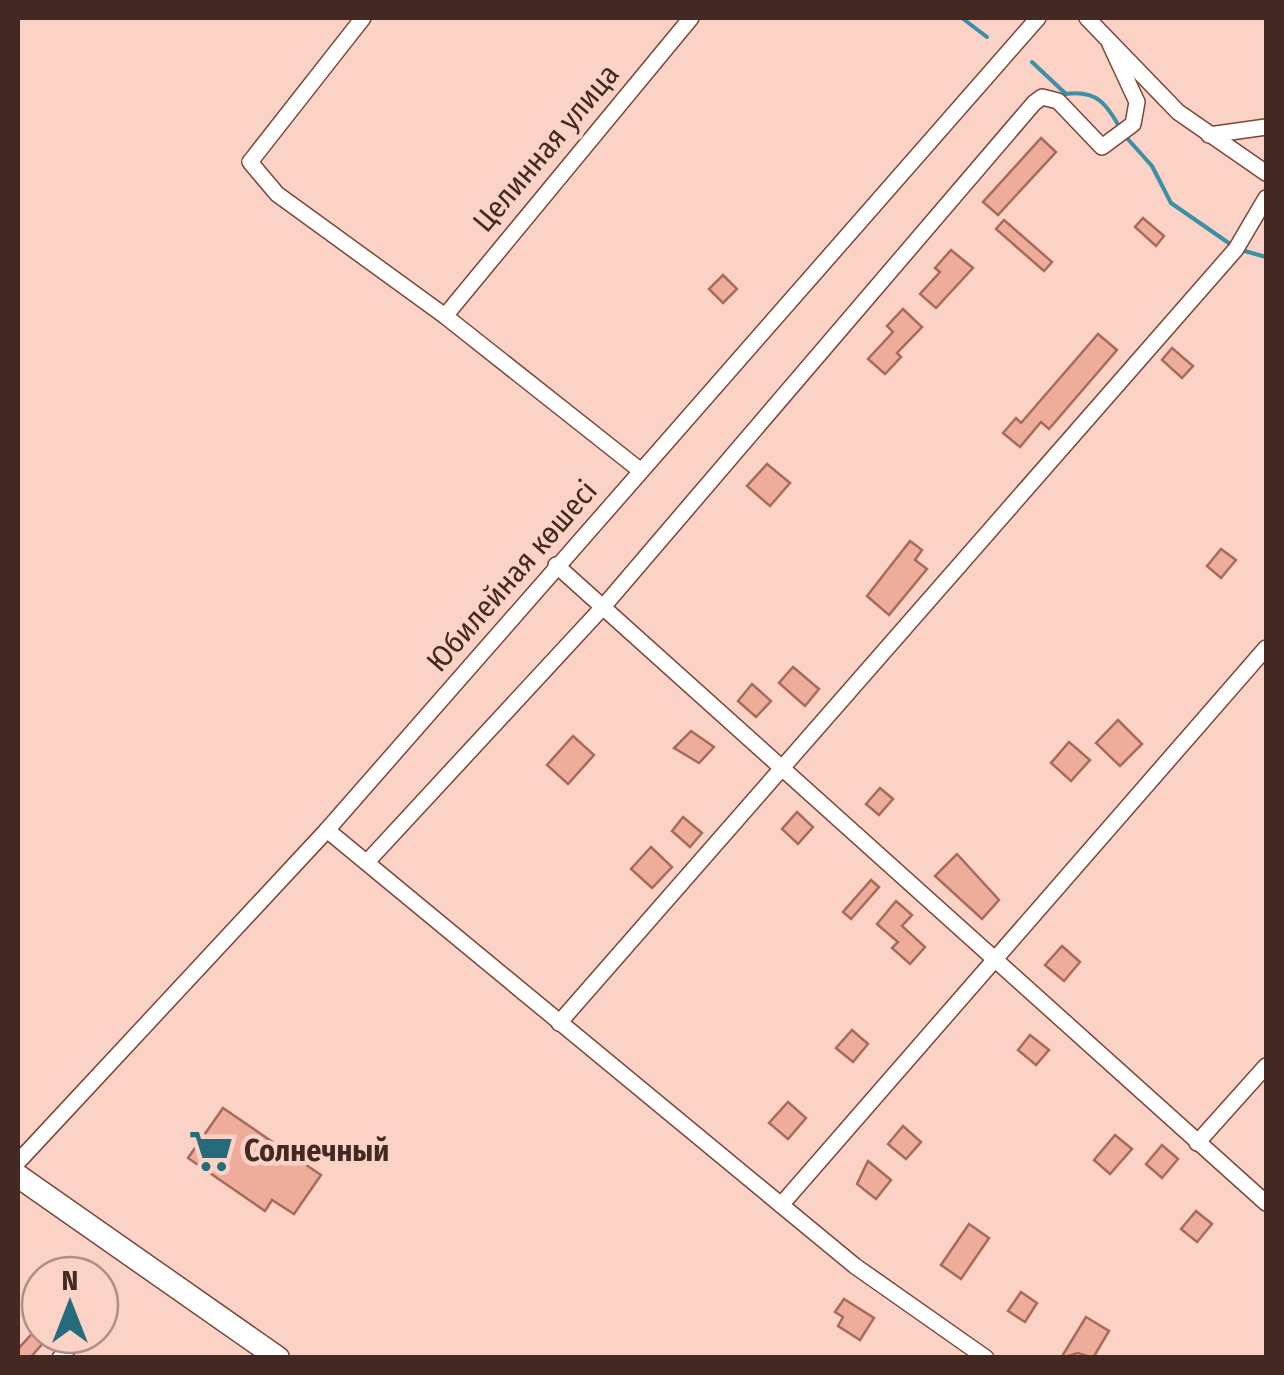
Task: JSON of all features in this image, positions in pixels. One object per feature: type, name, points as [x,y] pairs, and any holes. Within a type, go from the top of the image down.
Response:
[{"type":"highway","points":[[18,1176],[278,1358]]},
{"type":"street","points":[[364,18],[250,162],[276,194],[445,316],[641,472]]},
{"type":"street","name":"Целинная улица","points":[[445,316],[691,18]]},
{"type":"street","name":"Юбилейная көшесі","points":[[18,1162],[328,830],[1038,18]]},
{"type":"street","points":[[1087,18],[1178,112],[1266,172]]},
{"type":"street","points":[[368,862],[603,607],[1034,103],[1042,98],[1058,101],[1102,147],[1133,124],[1137,102],[1110,44]]},
{"type":"street","points":[[1209,135],[1266,126]]},
{"type":"street","points":[[560,1023],[1236,249],[1266,198]]},
{"type":"street","points":[[556,565],[1266,1204]]},
{"type":"street","points":[[780,1205],[1266,648]]},
{"type":"street","points":[[328,830],[855,1266],[986,1358]]},
{"type":"street","points":[[1197,1143],[1266,1066]]},
{"type":"building","points":[[1041,138],[1056,152],[998,215],[983,202]]},
{"type":"building","points":[[1143,218],[1164,236],[1156,246],[1135,227]]},
{"type":"building","points":[[1004,220],[1052,262],[1044,271],[996,229]]},
{"type":"building","points":[[951,250],[973,268],[936,308],[920,294],[940,272],[935,268]]},
{"type":"building","points":[[723,275],[737,289],[723,303],[709,289]]},
{"type":"building","points":[[903,309],[922,327],[897,353],[901,357],[885,374],[868,359],[893,332],[887,326]]},
{"type":"building","points":[[1098,334],[1117,350],[1049,429],[1041,422],[1020,447],[1003,433],[1016,418],[1021,423]]},
{"type":"building","points":[[1172,348],[1193,366],[1182,378],[1162,360]]},
{"type":"building","points":[[767,464],[790,483],[770,506],[747,486]]},
{"type":"building","points":[[910,541],[922,550],[915,560],[927,569],[889,615],[867,596]]},
{"type":"building","points":[[1221,549],[1236,560],[1221,578],[1207,566]]},
{"type":"building","points":[[793,667],[819,689],[805,706],[779,683]]},
{"type":"building","points":[[752,684],[771,701],[756,717],[738,701]]},
{"type":"building","points":[[1118,720],[1142,744],[1120,766],[1096,743]]},
{"type":"building","points":[[691,731],[714,747],[699,763],[674,748]]},
{"type":"building","points":[[573,736],[594,755],[568,784],[547,765]]},
{"type":"building","points":[[1069,742],[1090,760],[1071,781],[1051,763]]},
{"type":"building","points":[[880,788],[893,799],[879,815],[866,804]]},
{"type":"building","points":[[797,812],[813,827],[798,844],[782,829]]},
{"type":"building","points":[[683,817],[702,833],[690,847],[672,831]]},
{"type":"building","points":[[651,847],[672,867],[652,888],[631,869]]},
{"type":"building","points":[[957,854],[999,900],[982,919],[935,876]]},
{"type":"building","points":[[871,880],[879,887],[851,919],[843,912]]},
{"type":"building","points":[[896,901],[912,915],[902,926],[925,947],[910,964],[892,948],[898,942],[877,924]]},
{"type":"building","points":[[1062,946],[1080,962],[1064,981],[1045,965]]},
{"type":"building","points":[[852,1030],[868,1044],[853,1062],[836,1048]]},
{"type":"building","points":[[1030,1035],[1049,1050],[1036,1065],[1018,1050]]},
{"type":"building","points":[[788,1102],[806,1118],[788,1139],[769,1123]]},
{"type":"building","points":[[223,1108],[321,1175],[294,1214],[272,1200],[265,1211],[188,1158]]},
{"type":"building","points":[[903,1126],[921,1142],[906,1159],[888,1144]]},
{"type":"building","points":[[1115,1135],[1132,1149],[1110,1174],[1094,1160]]},
{"type":"building","points":[[1162,1145],[1178,1159],[1162,1178],[1146,1164]]},
{"type":"building","points":[[868,1161],[891,1180],[876,1199],[857,1184]]},
{"type":"building","points":[[1196,1211],[1212,1224],[1197,1242],[1181,1229]]},
{"type":"building","points":[[969,1224],[989,1238],[961,1279],[941,1265]]},
{"type":"building","points":[[1021,1292],[1037,1303],[1025,1322],[1008,1311]]},
{"type":"building","points":[[844,1299],[874,1318],[860,1340],[838,1326],[843,1317],[835,1312]]},
{"type":"building","points":[[1086,1317],[1109,1331],[1093,1358],[1078,1353],[1061,1358]]},
{"type":"waterway","points":[[962,18],[987,37]]},
{"type":"waterway","points":[[1032,62],[1066,94],[1086,94],[1100,101],[1121,130]]},
{"type":"waterway","points":[[1126,137],[1152,166],[1171,203],[1233,246]]},
{"type":"waterway","points":[[1241,250],[1266,257]]},
{"type":"place","name":"Солнечный","points":[[211,1151]]}]
